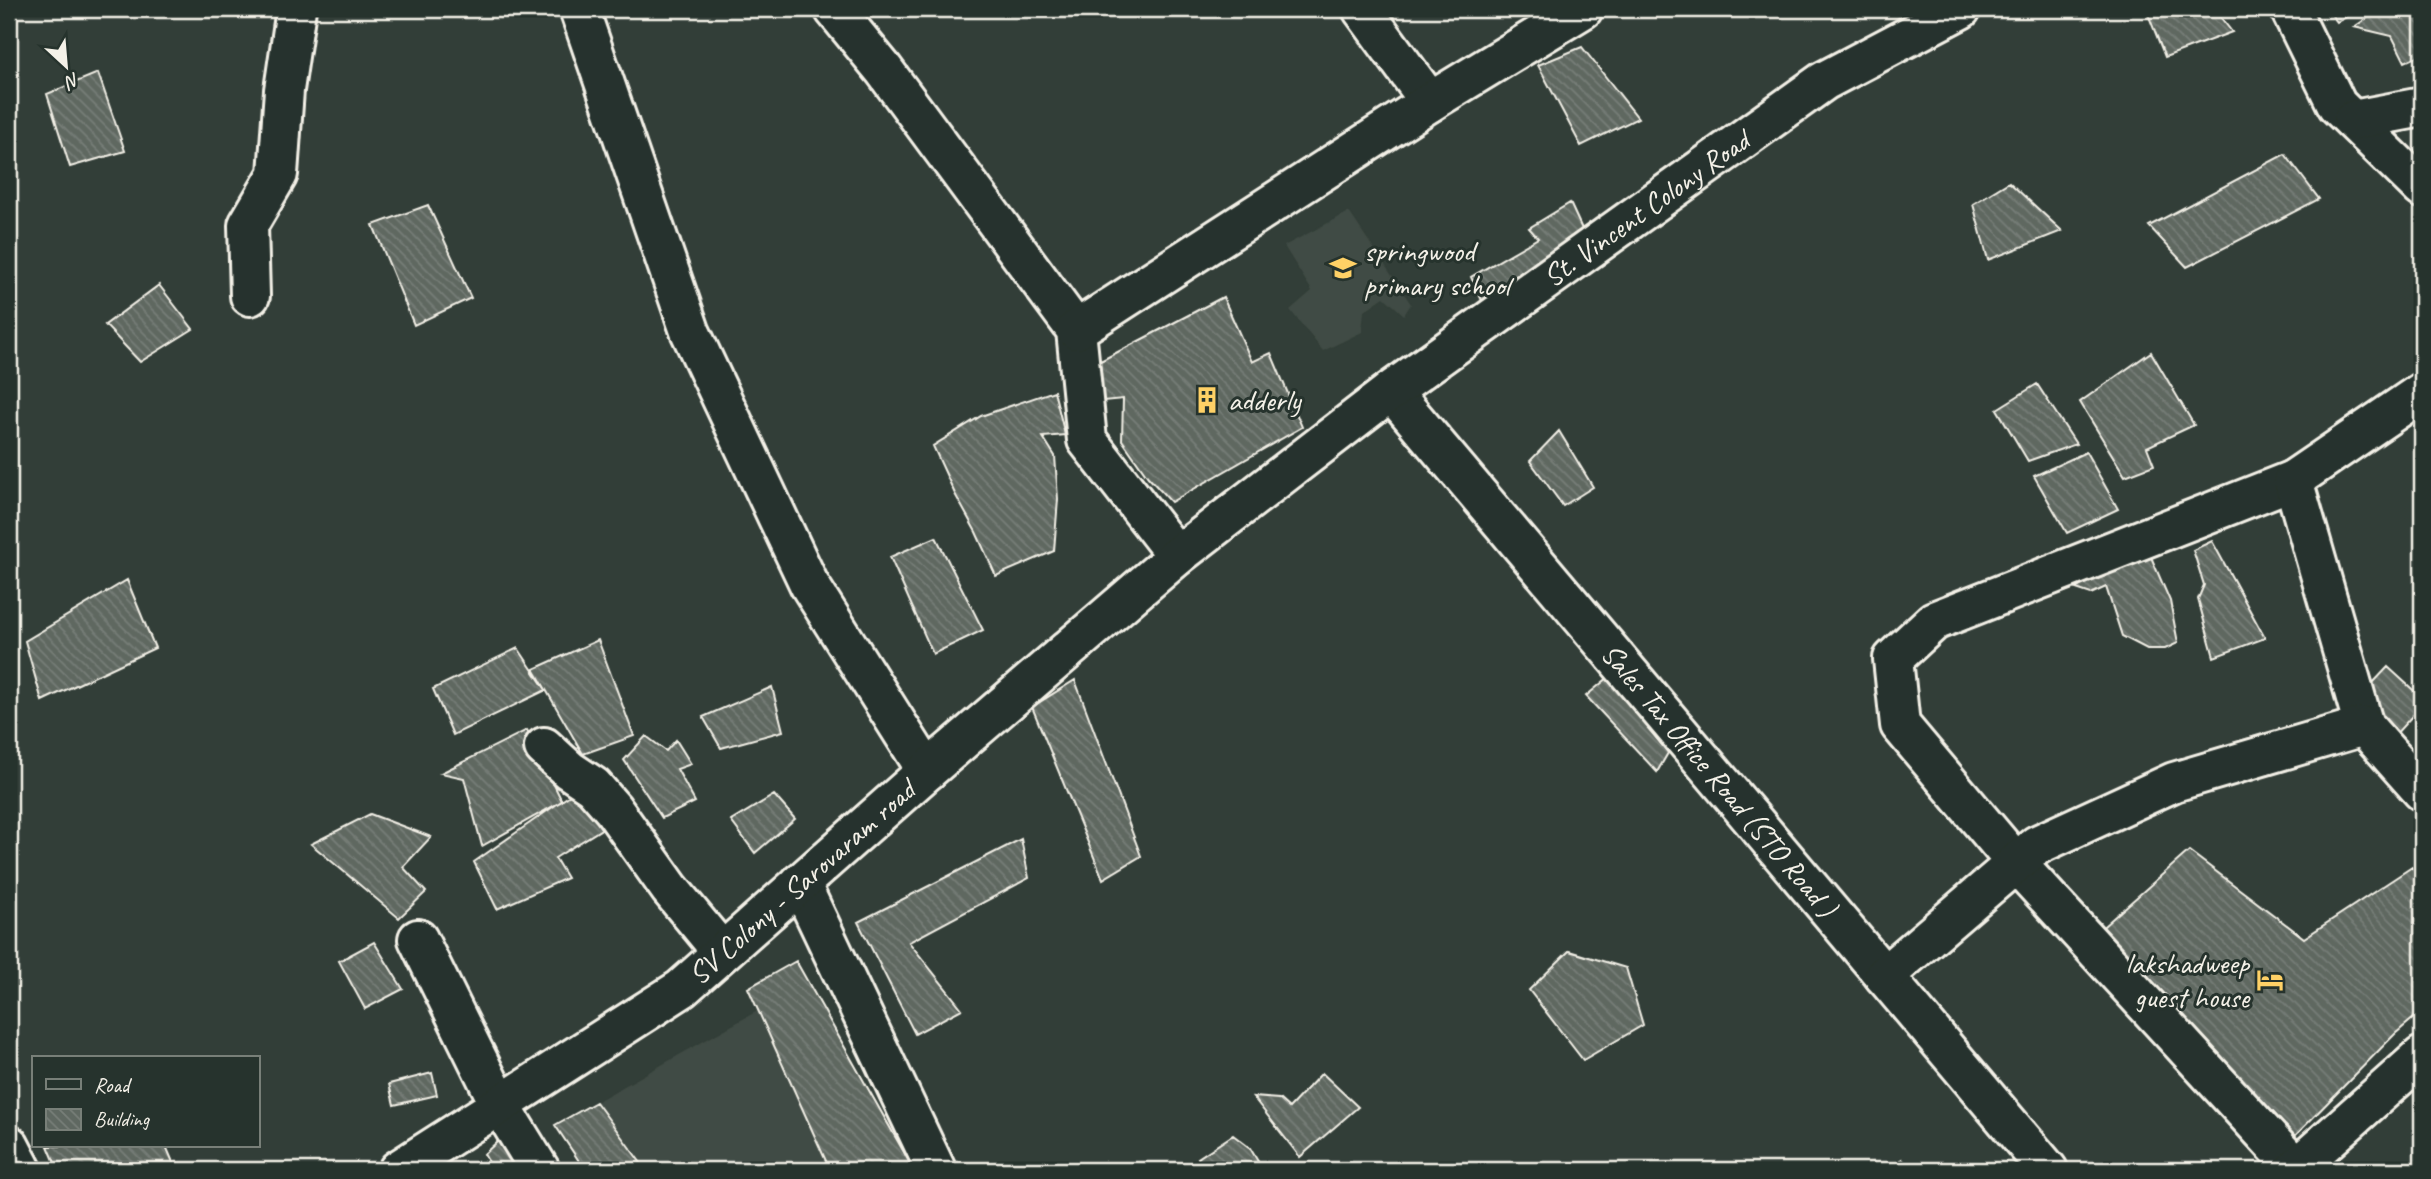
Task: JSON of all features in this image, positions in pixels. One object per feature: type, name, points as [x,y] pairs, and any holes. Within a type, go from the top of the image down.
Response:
[{"type":"street","points":[[250,296],[248,225],[278,174],[284,90],[296,9]]},
{"type":"street","points":[[579,9],[690,331],[809,584],[927,771]]},
{"type":"street","points":[[834,9],[884,71],[1076,330],[1087,439],[1177,556]]},
{"type":"street","points":[[1362,9],[1430,102]]},
{"type":"street","points":[[1076,330],[1430,102],[1583,9]]},
{"type":"street","name":"St. Vincent Colony Road","points":[[1177,556],[1391,391],[1824,81],[1961,9]]},
{"type":"street","points":[[2290,9],[2337,105],[2422,188]]},
{"type":"street","points":[[2353,120],[2422,107]]},
{"type":"street","name":"Sales Tax Office Road (STO Road )","points":[[1391,391],[2048,1170]]},
{"type":"street","points":[[2422,392],[2293,480],[1934,621],[1893,659],[1900,725],[2015,863],[2295,1169],[2422,1056]]},
{"type":"street","points":[[2293,480],[2364,726],[2422,791]]},
{"type":"street","name":"SV Colony - Sarovaram road","points":[[398,1170],[681,989],[927,771],[1177,556]]},
{"type":"street","points":[[1884,976],[2037,845],[2175,782],[2364,726]]},
{"type":"street","points":[[544,747],[569,770],[593,786],[613,809],[670,889],[722,952]]},
{"type":"street","points":[[800,883],[936,1170]]},
{"type":"street","points":[[418,939],[500,1105],[540,1170]]},
{"type":"street","points":[[9,1145],[22,1170]]},
{"type":"shaded area","name":"springwood primary school","points":[[1349,212],[1411,304],[1404,315],[1384,297],[1364,311],[1362,332],[1323,351],[1290,310],[1312,291],[1284,246]]},
{"type":"shaded area","points":[[807,983],[914,1170],[585,1170],[555,1125]]},
{"type":"building","points":[[2164,9],[2214,9],[2232,32],[2165,57],[2148,14]]},
{"type":"building","points":[[2327,9],[2361,9],[2337,22]]},
{"type":"building","points":[[2381,9],[2422,9],[2422,54],[2405,62],[2392,36],[2354,27]]},
{"type":"building","points":[[1582,47],[1638,118],[1581,146],[1538,65]]},
{"type":"building","points":[[98,73],[125,151],[70,167],[47,94]]},
{"type":"building","points":[[2285,154],[2319,199],[2187,267],[2149,226]]},
{"type":"building","points":[[2009,182],[2062,231],[1988,260],[1973,204]]},
{"type":"building","points":[[1570,203],[1587,240],[1485,307],[1471,277],[1538,238],[1529,228]]},
{"type":"building","points":[[428,205],[471,298],[414,325],[373,225]]},
{"type":"building","points":[[159,285],[193,329],[140,362],[105,325]]},
{"type":"building","name":"adderly","points":[[1223,297],[1252,362],[1271,353],[1302,427],[1171,502],[1148,477],[1122,440],[1123,399],[1103,401],[1087,368]]},
{"type":"building","points":[[2151,352],[2194,425],[2147,447],[2154,465],[2125,476],[2080,402]]},
{"type":"building","points":[[2037,384],[2076,444],[2028,461],[1997,409]]},
{"type":"building","points":[[1054,391],[1065,435],[1043,437],[1055,456],[1058,499],[1054,551],[996,576],[933,446],[981,416]]},
{"type":"building","points":[[1559,431],[1593,487],[1563,506],[1530,461]]},
{"type":"building","points":[[2086,452],[2118,509],[2067,533],[2034,476]]},
{"type":"building","points":[[936,537],[983,630],[933,654],[890,557]]},
{"type":"building","points":[[2212,541],[2265,638],[2214,657],[2198,599],[2204,585],[2193,550]]},
{"type":"building","points":[[2145,543],[2170,601],[2178,643],[2165,649],[2147,649],[2122,636],[2106,587],[2091,594],[2076,589]]},
{"type":"building","points":[[127,580],[155,648],[42,701],[25,641]]},
{"type":"building","points":[[598,640],[634,736],[583,754],[534,669]]},
{"type":"building","points":[[518,648],[546,690],[453,735],[433,689]]},
{"type":"building","points":[[2388,667],[2422,698],[2422,705],[2395,735],[2353,704]]},
{"type":"building","points":[[1609,677],[1668,753],[1657,772],[1586,696]]},
{"type":"building","points":[[1075,680],[1141,856],[1103,879],[1032,707]]},
{"type":"building","points":[[772,687],[783,731],[721,748],[703,717]]},
{"type":"building","points":[[527,730],[562,801],[482,846],[464,778],[441,773]]},
{"type":"building","points":[[646,736],[666,751],[676,740],[691,764],[677,769],[695,802],[662,818],[624,760]]},
{"type":"building","points":[[583,786],[603,828],[555,858],[567,878],[497,909],[474,862]]},
{"type":"building","points":[[774,795],[795,819],[755,853],[731,821]]},
{"type":"building","points":[[370,814],[431,837],[403,867],[426,892],[399,918],[311,844]]},
{"type":"building","points":[[1021,839],[1029,878],[909,942],[962,1009],[915,1034],[858,922]]},
{"type":"building","name":"lakshadweep guest house","points":[[2189,851],[2304,938],[2412,867],[2422,878],[2422,1011],[2395,1034],[2288,1143],[2079,948]]},
{"type":"building","points":[[374,942],[403,989],[365,1009],[339,961]]},
{"type":"building","points":[[1569,951],[1626,968],[1643,1025],[1583,1060],[1529,990]]},
{"type":"building","points":[[796,961],[914,1170],[830,1170],[748,988]]},
{"type":"building","points":[[432,1073],[437,1095],[394,1105],[389,1084]]},
{"type":"building","points":[[1322,1073],[1358,1107],[1300,1157],[1253,1097],[1279,1099],[1289,1108]]},
{"type":"building","points":[[596,1102],[646,1170],[585,1170],[555,1125]]},
{"type":"building","points":[[509,1131],[529,1170],[493,1170],[484,1154]]},
{"type":"building","points":[[1233,1135],[1250,1148],[1263,1170],[1203,1170],[1198,1158]]},
{"type":"building","points":[[49,1148],[167,1148],[175,1167],[171,1170],[58,1170]]},
{"type":"building","points":[[1902,1159],[1913,1170],[1890,1170]]},
{"type":"place","name":"springwood primary school","points":[[1343,268]]},
{"type":"place","name":"adderly","points":[[1207,400]]},
{"type":"place","name":"lakshadweep guest house","points":[[2270,980]]}]
